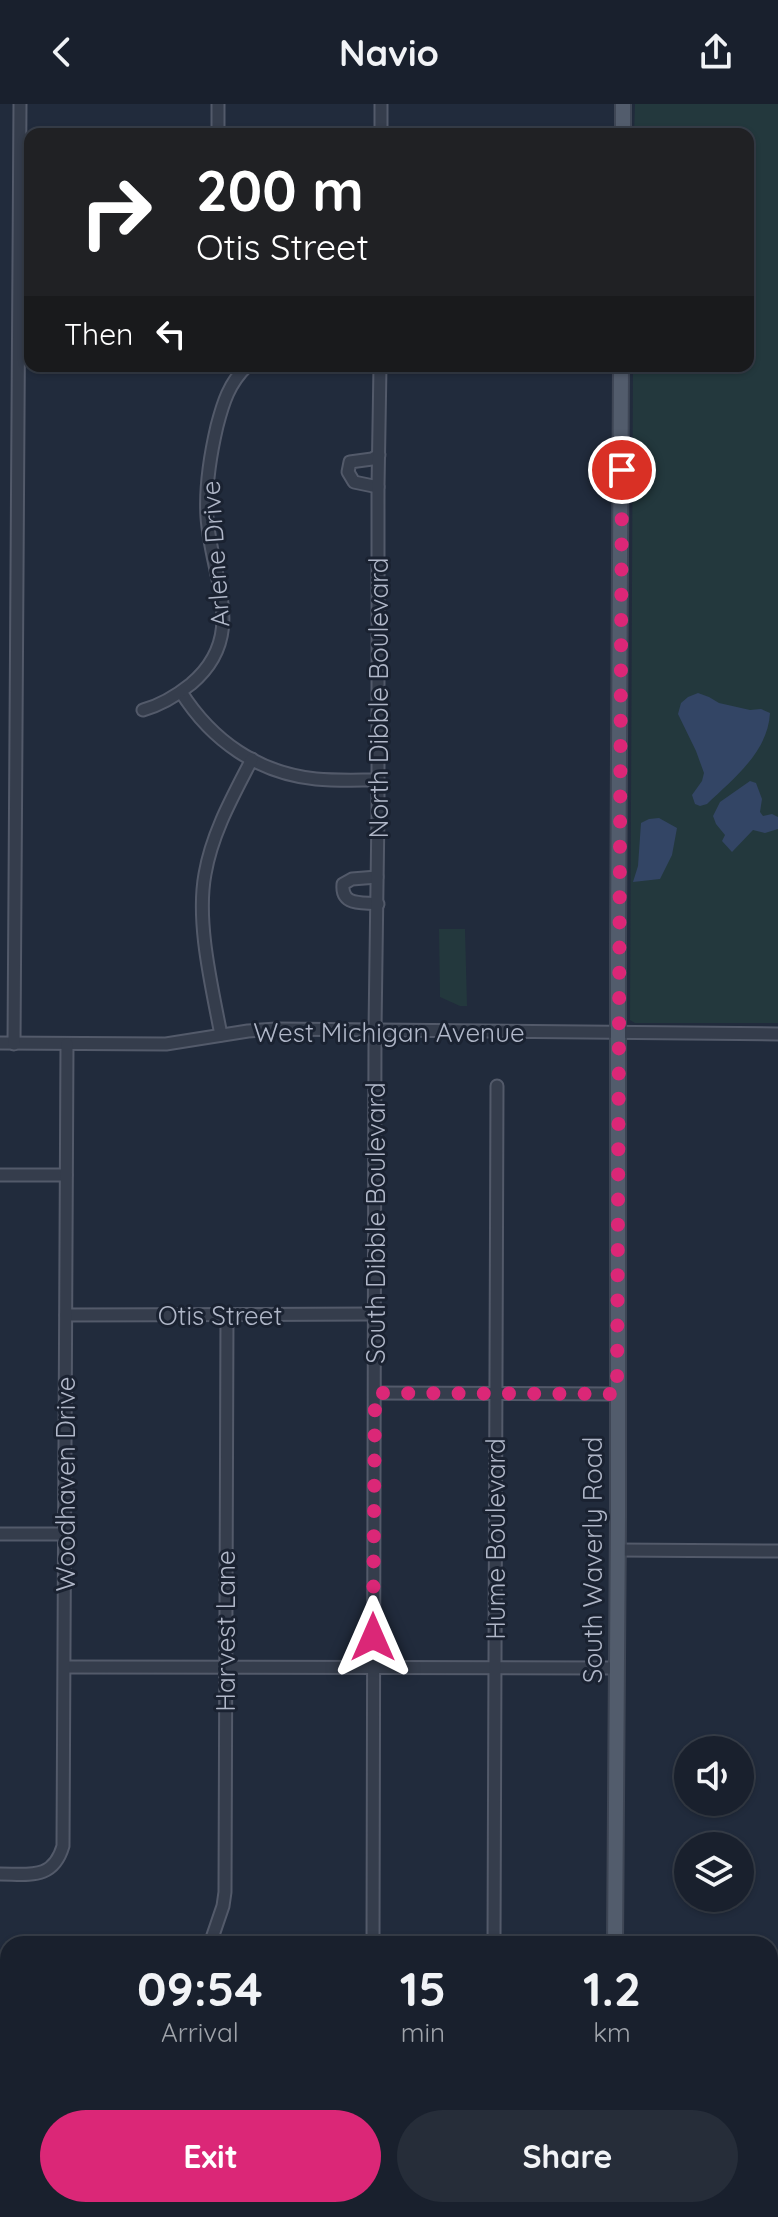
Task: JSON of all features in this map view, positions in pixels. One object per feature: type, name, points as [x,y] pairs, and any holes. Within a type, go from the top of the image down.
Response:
[{"type":"main road","points":[[623,104],[623,128]]},
{"type":"main road","name":"South Waverly Road","points":[[615,1936],[621,372]]},
{"type":"street","points":[[14,1044],[20,104]]},
{"type":"street","points":[[218,104],[218,128]]},
{"type":"street","points":[[381,104],[381,128]]},
{"type":"street","name":"Arlene Drive","points":[[143,710],[153,708],[181,692],[201,676],[218,651],[223,622],[207,519],[207,477],[227,395],[242,372]]},
{"type":"street","name":"North Dibble Boulevard","points":[[375,1030],[380,372]]},
{"type":"street","points":[[378,487],[354,482],[348,472],[350,462],[379,455]]},
{"type":"street","points":[[181,692],[200,721],[252,759],[297,776],[378,780]]},
{"type":"street","points":[[221,1035],[204,935],[202,892],[214,840],[252,759]]},
{"type":"street","points":[[377,877],[352,879],[342,888],[348,900],[378,904]]},
{"type":"street","name":"West Michigan Avenue","points":[[0,1043],[166,1044],[276,1029],[778,1034]]},
{"type":"street","name":"South Dibble Boulevard","points":[[373,1936],[375,1030]]},
{"type":"street","name":"Woodhaven Drive","points":[[0,1874],[44,1872],[60,1858],[63,1846],[67,1044]]},
{"type":"street","name":"Hume Boulevard","points":[[494,1936],[497,1086]]},
{"type":"street","points":[[0,1175],[66,1175]]},
{"type":"street","name":"Otis Street","points":[[66,1315],[374,1314]]},
{"type":"street","name":"Harvest Lane","points":[[213,1936],[225,1892],[227,1315]]},
{"type":"street","points":[[375,1393],[617,1394]]},
{"type":"street","points":[[0,1534],[65,1534]]},
{"type":"street","points":[[618,1550],[778,1551]]},
{"type":"street","points":[[65,1667],[616,1668]]},
{"type":"green space","points":[[635,104],[778,104],[778,1023],[635,1023],[630,1020],[633,372],[754,372],[754,128],[634,128]]},
{"type":"green space","points":[[439,929],[465,929],[467,1006],[440,997]]},
{"type":"water","points":[[698,693],[719,703],[770,713],[763,740],[748,764],[707,804],[700,806],[695,804],[692,795],[704,773],[678,714],[681,703]]},
{"type":"water","points":[[750,781],[756,783],[762,799],[760,812],[763,816],[772,814],[778,817],[778,829],[765,833],[753,830],[732,852],[722,841],[725,835],[713,816],[720,802]]},
{"type":"water","points":[[659,818],[677,828],[672,855],[660,879],[633,882],[638,866],[641,823]]},
{"type":"route","points":[[373,1637],[375,1393],[617,1394],[622,470]]}]
